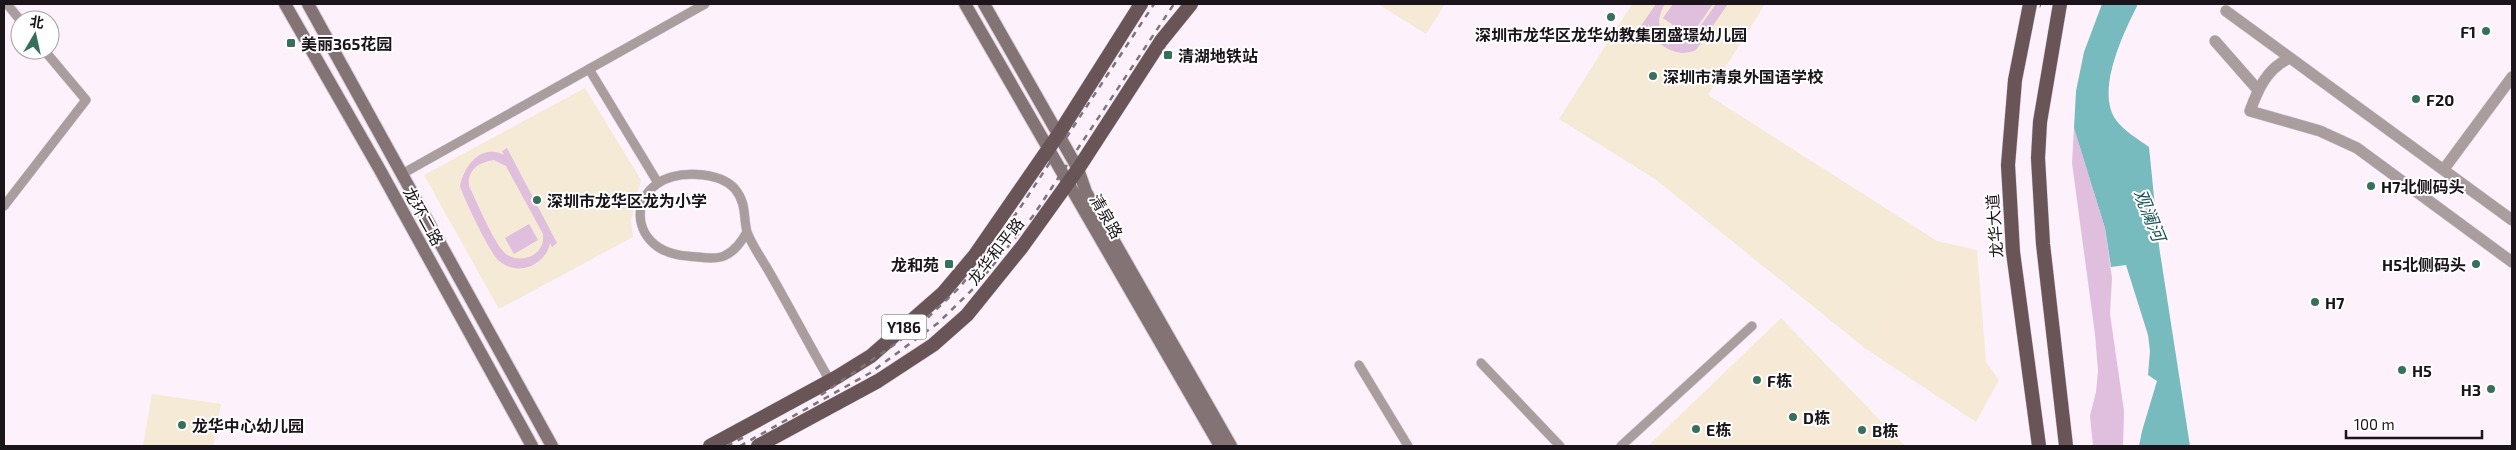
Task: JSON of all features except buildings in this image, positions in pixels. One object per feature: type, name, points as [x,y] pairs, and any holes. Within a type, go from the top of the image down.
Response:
[{"type":"main road","name":"龙环二路","points":[[285,4],[380,170],[532,446]]},
{"type":"main road","name":"龙环二路","points":[[308,4],[552,446]]},
{"type":"main road","name":"清泉路","points":[[966,4],[1048,150],[1220,446]]},
{"type":"main road","name":"清泉路","points":[[984,4],[1078,169],[1086,192],[1231,446]]},
{"type":"main road","name":"龙华和平路","points":[[710,446],[830,381],[871,356],[943,293],[975,255],[1058,136],[1141,4]]},
{"type":"main road","name":"龙华和平路","points":[[758,446],[878,381],[933,345],[967,314],[989,289],[1068,183],[1161,41],[1191,4]]},
{"type":"main road","points":[[2020,4],[2023,39]]},
{"type":"main road","name":"龙华大道","points":[[2030,4],[2011,114],[2008,165],[2012,252],[2039,446]]},
{"type":"main road","points":[[2060,4],[2042,104],[2038,158],[2043,244],[2066,446]]},
{"type":"street","points":[[402,174],[705,4]]},
{"type":"street","points":[[2226,11],[2512,220]]},
{"type":"street","points":[[2215,41],[2258,90]]},
{"type":"street","points":[[2290,58],[2281,62],[2268,74],[2258,90],[2250,112],[2320,131],[2357,148],[2512,262]]},
{"type":"street","points":[[4,206],[86,100],[52,60]]},
{"type":"street","points":[[589,69],[658,183]]},
{"type":"street","points":[[2444,169],[2512,77]]},
{"type":"street","points":[[747,232],[739,245],[723,256],[704,258],[678,256],[658,247],[648,238],[640,222],[640,208],[646,195],[658,183],[673,176],[691,173],[721,180],[734,188],[744,202],[747,232],[830,381]]},
{"type":"street","points":[[1621,446],[1752,326]]},
{"type":"street","points":[[1481,363],[1560,446]]},
{"type":"street","points":[[1358,365],[1408,446]]},
{"type":"shaded area","points":[[1378,4],[1445,4],[1426,34]]},
{"type":"shaded area","points":[[1632,4],[1765,4],[1708,95],[1937,241],[1866,349],[1655,179],[1559,119]]},
{"type":"shaded area","points":[[1656,4],[1665,4],[1659,21],[1660,29],[1664,35],[1669,40],[1683,42],[1691,39],[1716,4],[1728,4],[1696,50],[1681,53],[1660,44],[1651,32],[1649,24],[1641,37],[1636,33]]},
{"type":"shaded area","points":[[1673,4],[1713,4],[1690,37],[1663,18]]},
{"type":"shaded area","name":"深圳市龙华区龙为小学","points":[[585,88],[641,180],[631,220],[633,237],[499,309],[424,175]]},
{"type":"shaded area","points":[[2074,128],[2105,228],[2112,278],[2110,314],[2124,411],[2123,446],[2093,446],[2090,416],[2096,392],[2098,371],[2095,334],[2072,163]]},
{"type":"shaded area","points":[[507,148],[557,243],[552,247],[550,243],[544,257],[527,268],[513,268],[498,260],[477,224],[460,186],[465,171],[475,158],[488,152],[504,155],[502,151]],"holes":[[[494,160],[506,166],[543,234],[541,248],[525,258],[512,257],[502,249],[491,233],[469,186],[470,175],[479,165]]]},
{"type":"shaded area","points":[[529,224],[538,240],[514,254],[505,238]]},
{"type":"shaded area","points":[[1937,241],[1977,250],[1986,362],[1999,380],[1976,422],[1863,347]]},
{"type":"shaded area","points":[[1781,318],[1905,446],[1648,446]]},
{"type":"shaded area","name":"龙华中心幼儿园","points":[[152,394],[221,404],[213,446],[143,446]]},
{"type":"water","name":"观澜河","points":[[2102,4],[2138,4],[2119,45],[2114,62],[2110,78],[2110,108],[2119,124],[2149,147],[2159,246],[2190,446],[2139,446],[2157,381],[2148,375],[2150,351],[2148,335],[2126,265],[2111,267],[2105,228],[2074,128],[2076,91],[2084,52]]},
{"type":"railway","points":[[821,395],[898,342],[922,323],[960,287],[1018,211],[1154,4]]},
{"type":"railway","points":[[740,446],[870,373],[938,323],[976,286],[1033,216],[1174,4]]},
{"type":"railway","points":[[727,446],[746,436]]},
{"type":"place","name":"深圳市龙华区龙华幼教集团盛璟幼儿园","points":[[1611,17]]},
{"type":"place","name":"F1","points":[[2486,31]]},
{"type":"place","name":"美丽365花园","points":[[291,43]]},
{"type":"place","name":"清湖地铁站","points":[[1168,55]]},
{"type":"place","name":"深圳市清泉外国语学校","points":[[1653,76]]},
{"type":"place","name":"F20","points":[[2416,99]]},
{"type":"place","name":"H7北侧码头","points":[[2371,186]]},
{"type":"place","name":"深圳市龙华区龙为小学","points":[[537,200]]},
{"type":"place","name":"龙和苑","points":[[949,264]]},
{"type":"place","name":"H5北侧码头","points":[[2476,264]]},
{"type":"place","name":"H7","points":[[2315,302]]},
{"type":"place","name":"H5","points":[[2402,370]]},
{"type":"place","name":"F栋","points":[[1757,380]]},
{"type":"place","name":"H3","points":[[2491,389]]},
{"type":"place","name":"D栋","points":[[1793,417]]},
{"type":"place","name":"龙华中心幼儿园","points":[[182,425]]},
{"type":"place","name":"E栋","points":[[1696,429]]},
{"type":"place","name":"B栋","points":[[1862,430]]}]
